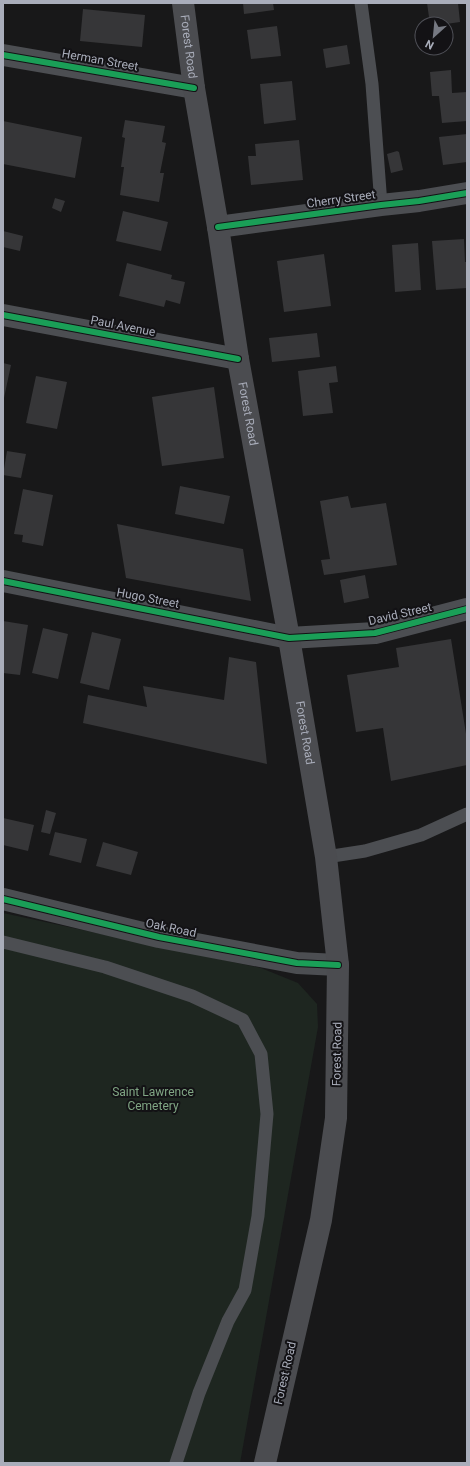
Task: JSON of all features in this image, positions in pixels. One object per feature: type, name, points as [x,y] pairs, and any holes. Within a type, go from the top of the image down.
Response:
[{"type":"main road","name":"Forest Road","points":[[183,3],[194,88],[218,227],[238,359],[289,638],[326,857],[338,965],[335,1126],[321,1220],[264,1463]]},
{"type":"street","name":"Herman Street","points":[[3,55],[194,88]]},
{"type":"street","name":"Cherry Street","points":[[218,227],[419,201],[467,193]]},
{"type":"street","name":"Paul Avenue","points":[[3,315],[238,359]]},
{"type":"street","name":"Hugo Street","points":[[3,581],[289,638]]},
{"type":"street","name":"David Street","points":[[289,638],[375,633],[467,609]]},
{"type":"street","name":"Oak Road","points":[[3,899],[158,937],[297,963],[338,965]]},
{"type":"lane","points":[[361,3],[372,84],[381,205]]},
{"type":"lane","points":[[326,857],[365,851],[421,835],[467,814]]},
{"type":"lane","points":[[3,942],[105,967],[192,996],[243,1020],[261,1054],[267,1114],[258,1216],[245,1290],[228,1321],[199,1393],[176,1463]]},
{"type":"green space","name":"Saint Lawrence Cemetery","points":[[3,913],[261,968],[298,983],[317,1004],[318,1027],[240,1463],[3,1463]]},
{"type":"building","points":[[243,3],[273,3],[274,10],[244,14]]},
{"type":"building","points":[[427,3],[458,3],[460,22],[454,23],[454,16],[429,16]]},
{"type":"building","points":[[83,9],[145,15],[142,47],[80,41]]},
{"type":"building","points":[[277,26],[281,56],[251,59],[247,30]]},
{"type":"building","points":[[347,45],[350,64],[326,68],[323,49]]},
{"type":"building","points":[[451,70],[452,93],[467,92],[467,121],[442,123],[439,96],[432,96],[430,72]]},
{"type":"building","points":[[292,81],[296,120],[264,124],[260,84]]},
{"type":"building","points":[[125,120],[165,126],[162,142],[166,143],[160,173],[164,173],[159,202],[120,195],[124,167],[121,167],[125,138],[122,137]]},
{"type":"building","points":[[3,121],[82,137],[75,178],[3,164]]},
{"type":"building","points":[[467,134],[467,162],[443,165],[439,137]]},
{"type":"building","points":[[299,140],[303,180],[251,185],[248,156],[256,156],[255,144]]},
{"type":"building","points":[[397,151],[399,152],[403,170],[391,173],[387,154]]},
{"type":"building","points":[[55,198],[65,201],[61,212],[52,208]]},
{"type":"building","points":[[123,211],[168,222],[161,251],[116,241]]},
{"type":"building","points":[[3,231],[23,236],[20,251],[3,247]]},
{"type":"building","points":[[464,239],[465,262],[467,262],[467,288],[436,290],[432,241]]},
{"type":"building","points":[[418,243],[421,290],[395,292],[392,245]]},
{"type":"building","points":[[324,254],[331,306],[284,312],[277,261]]},
{"type":"building","points":[[127,263],[172,275],[171,279],[185,282],[180,304],[166,300],[164,307],[119,296]]},
{"type":"building","points":[[317,333],[320,357],[272,362],[269,338]]},
{"type":"building","points":[[3,363],[11,365],[4,398],[3,398]]},
{"type":"building","points":[[336,366],[338,382],[329,383],[333,413],[303,416],[298,371]]},
{"type":"building","points":[[36,376],[67,382],[57,429],[26,423]]},
{"type":"building","points":[[214,387],[224,458],[162,466],[152,397]]},
{"type":"building","points":[[7,451],[26,454],[21,478],[3,475]]},
{"type":"building","points":[[180,486],[230,496],[224,524],[175,514]]},
{"type":"building","points":[[23,489],[53,495],[43,546],[22,542],[23,535],[14,534]]},
{"type":"building","points":[[348,496],[351,508],[386,503],[397,565],[324,575],[321,560],[330,559],[320,501]]},
{"type":"building","points":[[117,524],[243,549],[251,601],[126,578]]},
{"type":"building","points":[[365,575],[369,598],[344,603],[340,580]]},
{"type":"building","points":[[3,621],[28,625],[20,675],[3,673]]},
{"type":"building","points":[[43,628],[68,634],[58,679],[32,673]]},
{"type":"building","points":[[92,632],[121,639],[109,690],[80,683]]},
{"type":"building","points":[[451,639],[467,740],[467,765],[391,781],[383,728],[356,732],[347,675],[399,667],[396,648]]},
{"type":"building","points":[[229,657],[256,662],[267,764],[83,723],[88,695],[147,707],[143,686],[224,700]]},
{"type":"building","points":[[46,810],[56,813],[50,834],[41,832]]},
{"type":"building","points":[[3,818],[34,825],[28,851],[3,845]]},
{"type":"building","points":[[55,832],[87,839],[81,863],[49,855]]},
{"type":"building","points":[[103,842],[138,852],[131,875],[96,866]]},
{"type":"cycle path","points":[[3,55],[194,88]]},
{"type":"cycle path","points":[[218,227],[419,201],[467,193]]},
{"type":"cycle path","points":[[3,315],[238,359]]},
{"type":"cycle path","points":[[3,581],[289,638],[375,633],[467,609]]},
{"type":"cycle path","points":[[3,899],[159,937],[297,963],[338,965]]}]
